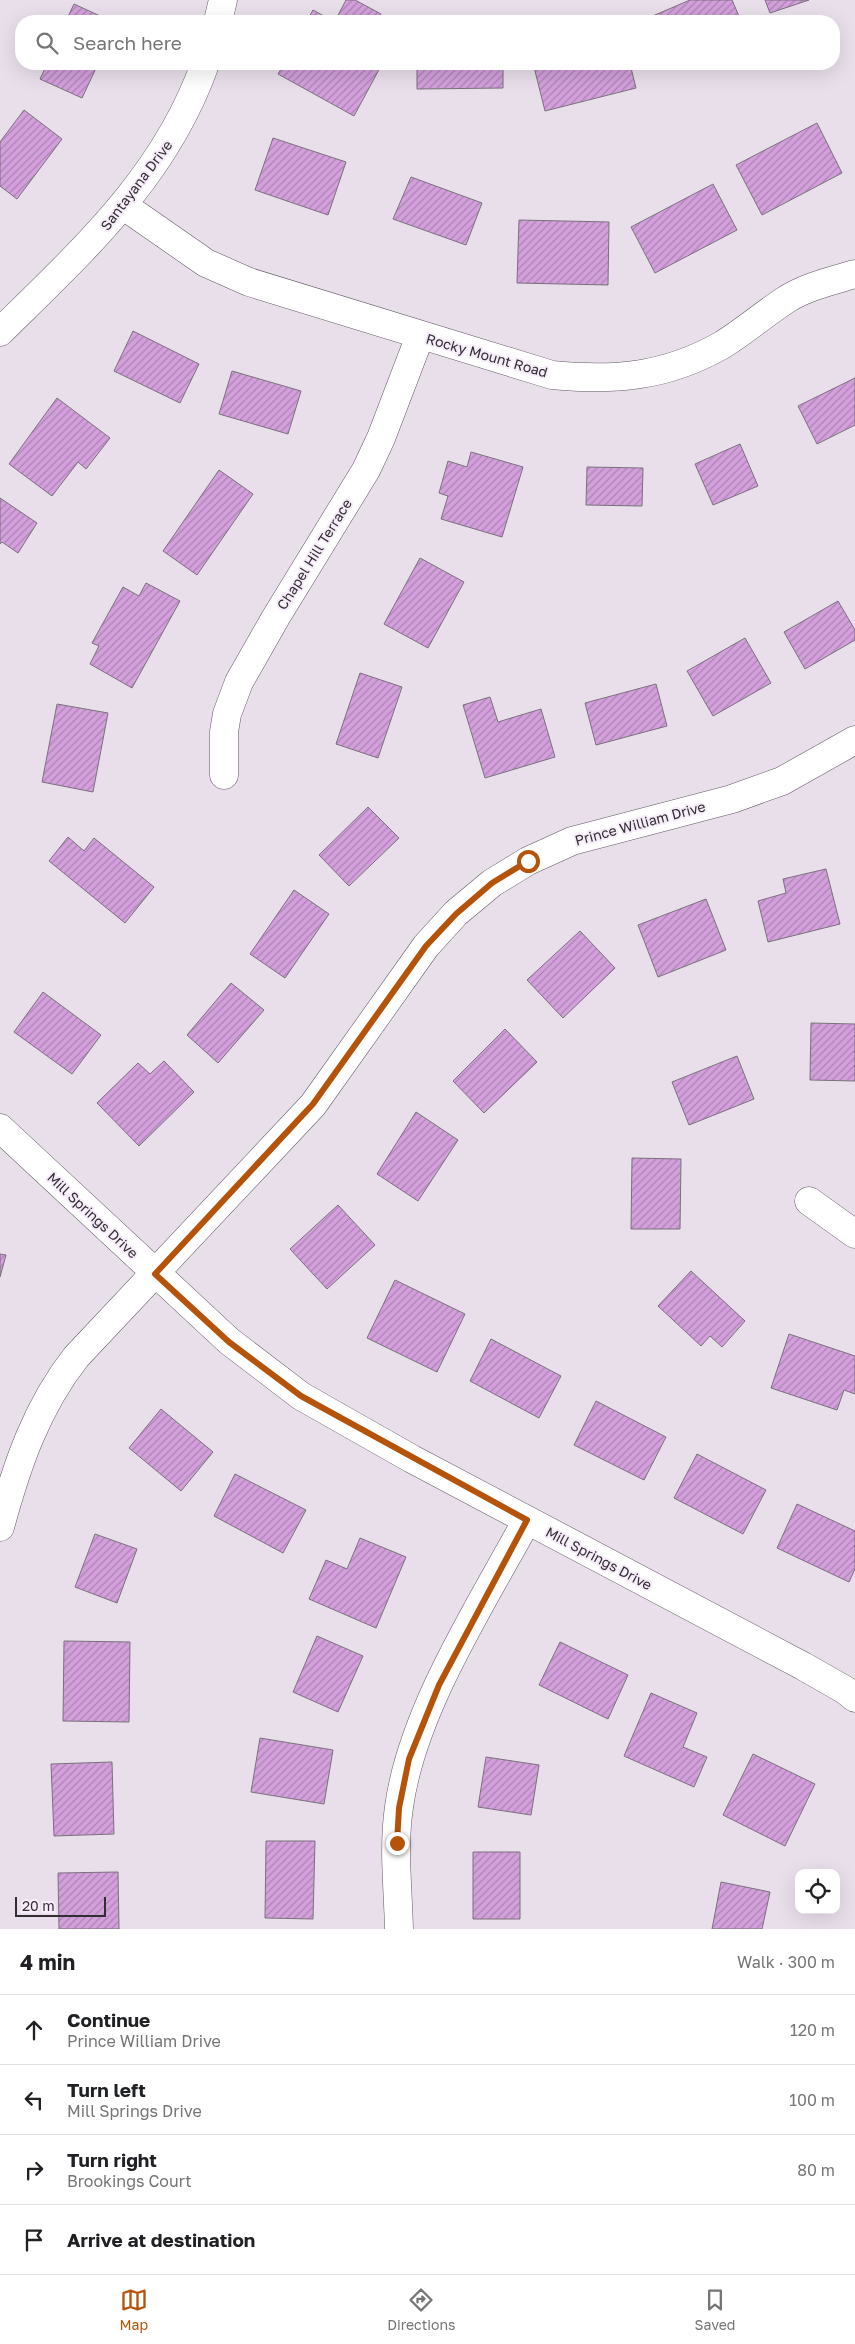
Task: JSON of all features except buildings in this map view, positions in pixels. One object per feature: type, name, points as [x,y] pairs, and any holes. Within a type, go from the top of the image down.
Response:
[{"type":"street","points":[[219,15],[223,0]]},
{"type":"street","name":"Santayana Drive","points":[[0,332],[96,238],[124,206],[153,167],[176,130],[202,70]]},
{"type":"street","name":"Rocky Mount Road","points":[[124,206],[206,263],[249,282],[552,375],[595,379],[638,375],[690,360],[722,344],[785,300],[808,288],[855,274]]},
{"type":"street","name":"Chapel Hill Terrace","points":[[224,775],[224,732],[227,714],[239,682],[276,617],[366,470],[381,438],[420,336]]},
{"type":"street","name":"Prince William Drive","points":[[0,1527],[14,1478],[32,1429],[54,1387],[76,1356],[313,1104],[426,946],[456,914],[492,883],[528,861],[572,841],[732,799],[782,781],[855,740]]},
{"type":"street","name":"Mill Springs Drive","points":[[0,1128],[229,1342],[301,1396],[527,1520],[803,1666],[845,1690],[855,1698]]},
{"type":"street","points":[[809,1200],[855,1234]]},
{"type":"street","points":[[399,1929],[398,1816],[409,1759],[439,1685],[527,1520]]},
{"type":"route","points":[[397,1843],[399,1808],[409,1759],[439,1685],[527,1520],[412,1459],[301,1396],[274,1378],[229,1342],[155,1274],[313,1104],[426,946],[456,914],[492,883],[528,861]]}]
